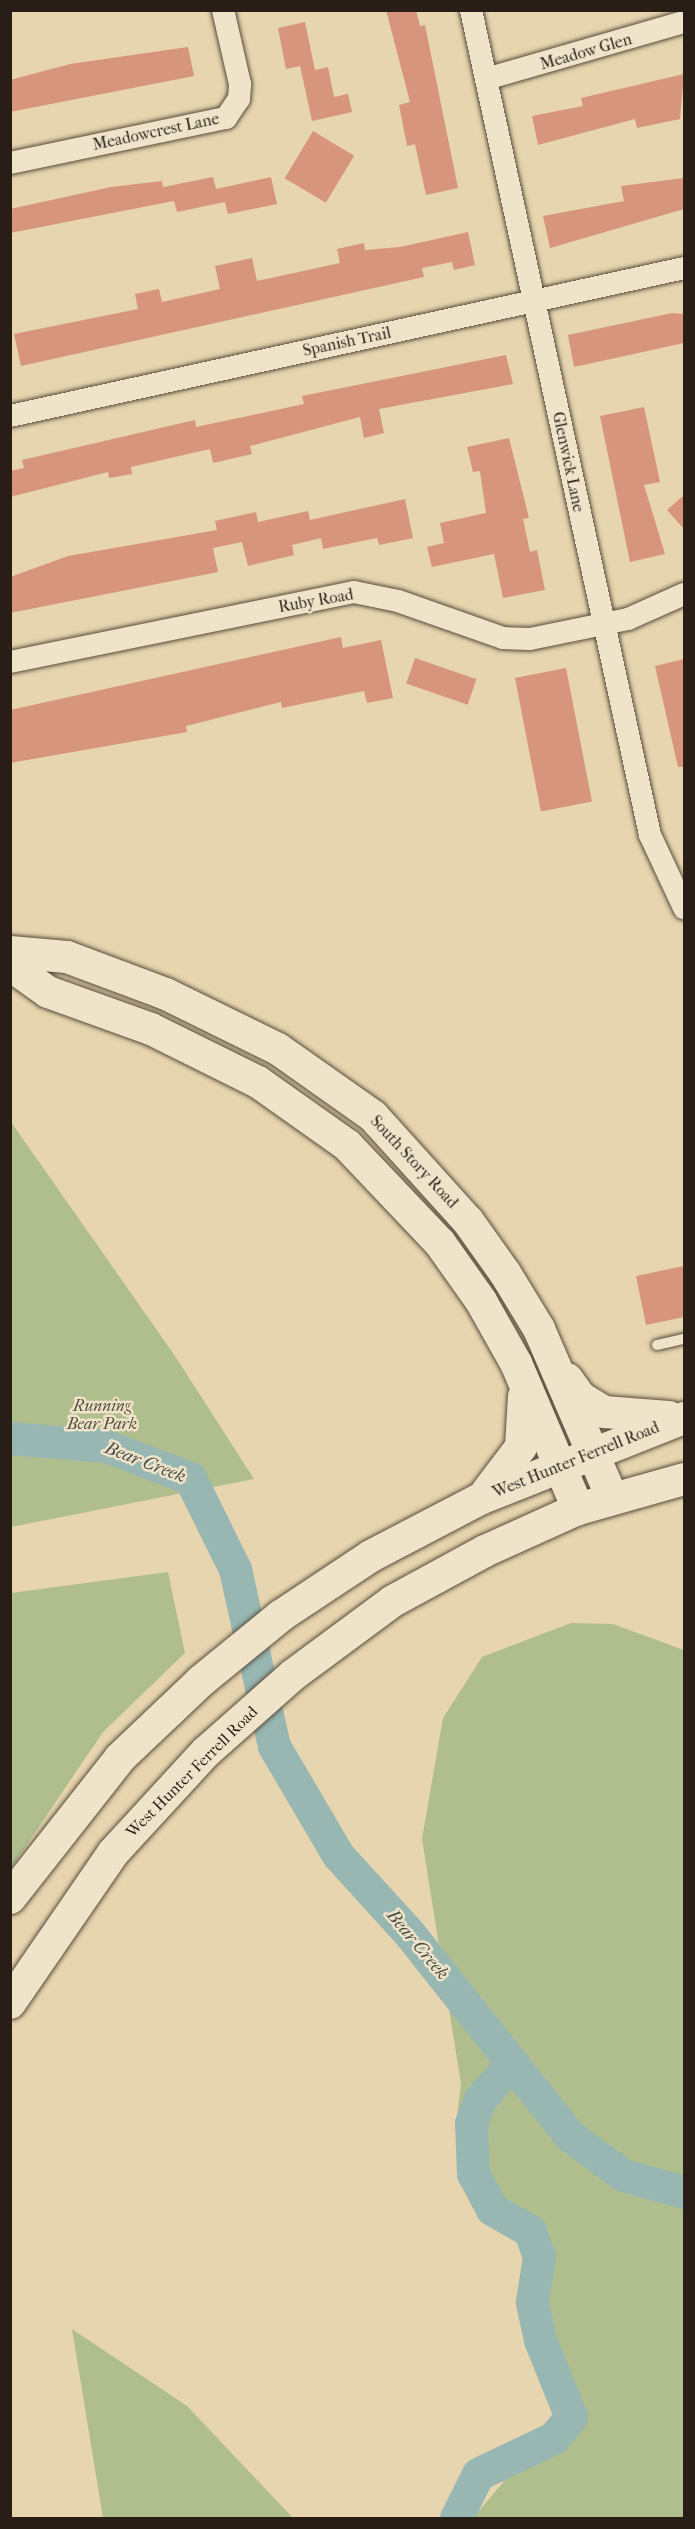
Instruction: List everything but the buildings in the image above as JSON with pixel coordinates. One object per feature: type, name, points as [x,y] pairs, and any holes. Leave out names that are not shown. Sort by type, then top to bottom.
[{"type":"main road","name":"South Story Road","points":[[10,952],[67,957],[166,994],[278,1049],[373,1116],[468,1221],[505,1273],[550,1355],[612,1498]]},
{"type":"main road","points":[[10,964],[48,992],[151,1029],[258,1082],[347,1145],[440,1243],[516,1363],[578,1509]]},
{"type":"main road","points":[[550,1355],[581,1398],[604,1412],[684,1418]]},
{"type":"main road","points":[[482,1498],[509,1470],[526,1427],[516,1363]]},
{"type":"main road","name":"West Hunter Ferrell Road","points":[[10,1898],[120,1758],[201,1681],[282,1615],[371,1556],[482,1498],[559,1464],[684,1418]]},
{"type":"main road","name":"West Hunter Ferrell Road","points":[[10,2003],[113,1853],[198,1761],[293,1675],[393,1601],[578,1509],[684,1479]]},
{"type":"street","name":"Meadowcrest Lane","points":[[10,163],[226,118],[239,99],[240,84],[223,10]]},
{"type":"street","name":"Glenwick Lane","points":[[471,10],[650,835],[684,908]]},
{"type":"street","name":"Meadow Glen","points":[[486,79],[684,22]]},
{"type":"street","name":"Spanish Trail","points":[[10,416],[684,268]]},
{"type":"street","name":"Ruby Road","points":[[10,662],[354,592],[398,601],[503,638],[530,639],[603,624],[684,594]]},
{"type":"lane","points":[[657,1345],[684,1339]]},
{"type":"green space","name":"Running Bear Park","points":[[11,1122],[175,1356],[254,1479],[11,1527]]},
{"type":"green space","points":[[168,1572],[185,1653],[103,1732],[11,1868],[11,1593]]},
{"type":"green space","points":[[571,1623],[613,1624],[684,1650],[684,2518],[473,2518],[557,2418],[522,2298],[533,2260],[526,2237],[512,2222],[484,2216],[467,2173],[457,2116],[461,2084],[422,1839],[443,1718],[482,1657]]},
{"type":"green space","points":[[72,2329],[187,2406],[293,2518],[103,2518]]},
{"type":"waterway","name":"Bear Creek","points":[[10,1438],[106,1446],[190,1478],[235,1569],[274,1746],[338,1855],[409,1933],[570,2136],[623,2175],[684,2192]]},
{"type":"waterway","name":"Bear Creek","points":[[456,2518],[478,2474],[553,2438],[571,2417],[540,2340],[532,2301],[539,2257],[530,2231],[492,2209],[473,2174],[471,2123],[480,2099],[512,2063]]}]
